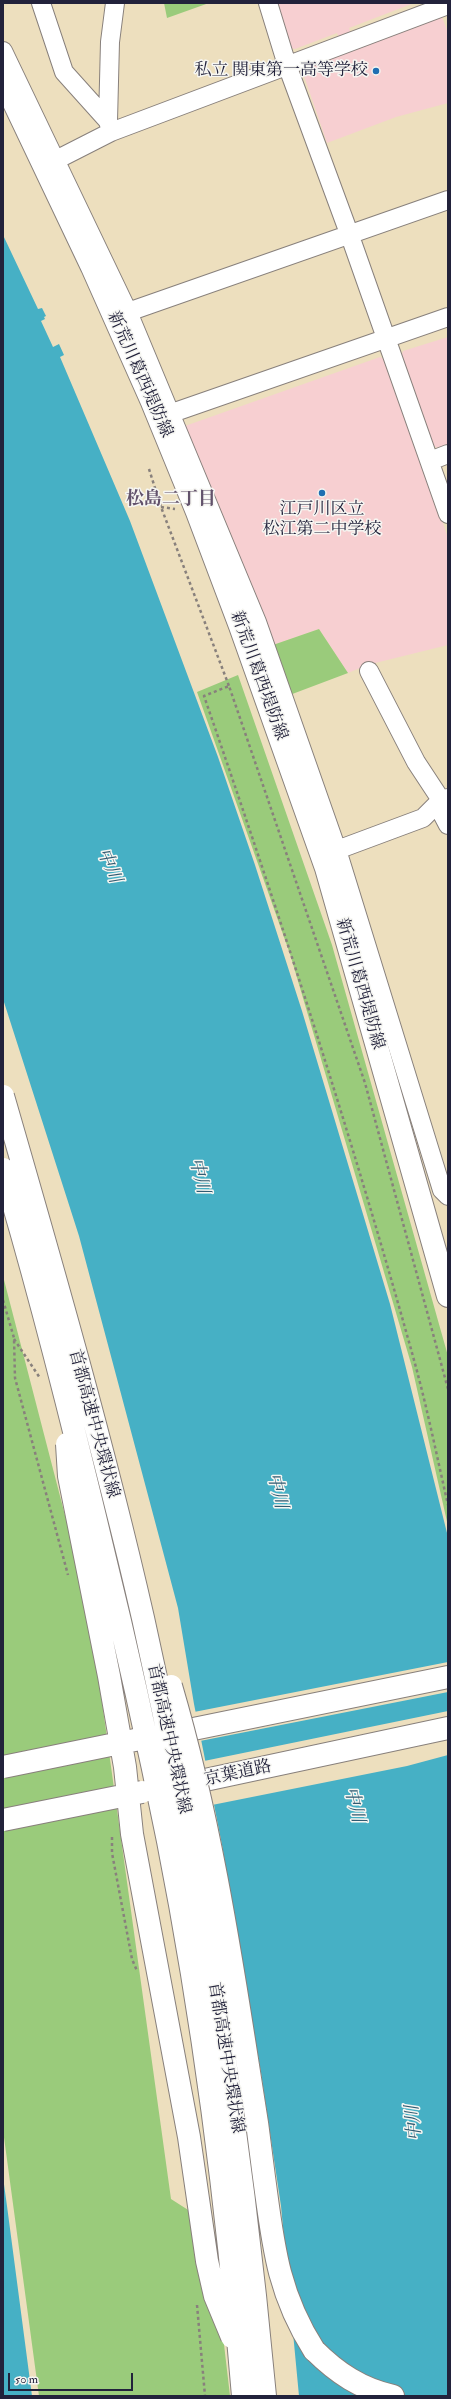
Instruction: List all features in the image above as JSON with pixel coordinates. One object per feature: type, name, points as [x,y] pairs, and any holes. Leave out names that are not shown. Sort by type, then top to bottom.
[{"type":"main road","name":"新荒川葛西堤防線","points":[[3,80],[92,268],[152,402],[203,509],[326,868],[448,1296]]},
{"type":"main road","name":"首都高速中央環状線","points":[[3,1096],[88,1401],[142,1616],[188,1838],[218,2004],[240,2159],[265,2396]]},
{"type":"main road","name":"首都高速中央環状線","points":[[3,1169],[63,1389],[122,1629],[168,1844],[196,2009],[219,2163],[235,2299],[243,2396]]},
{"type":"main road","points":[[63,1389],[69,1476],[109,1676],[125,1766],[132,1834],[189,2137],[207,2261],[215,2296],[234,2340],[249,2366],[274,2396]]},
{"type":"main road","points":[[142,1616],[166,1670],[191,1755],[213,1856],[235,1979],[274,2248],[281,2282],[299,2327],[314,2350],[332,2368],[352,2381],[376,2392],[393,2396]]},
{"type":"main road","points":[[3,1767],[448,1677]]},
{"type":"main road","name":"京葉道路","points":[[3,1820],[183,1785],[448,1728]]},
{"type":"street","points":[[41,3],[64,72],[110,127]]},
{"type":"street","points":[[110,127],[110,42],[115,3]]},
{"type":"street","points":[[268,3],[287,65],[350,236],[448,514]]},
{"type":"street","points":[[56,160],[110,127],[287,65],[448,4]]},
{"type":"street","points":[[3,51],[128,312],[172,413],[203,509],[257,622],[336,850],[442,1190],[448,1196]]},
{"type":"street","points":[[128,312],[350,236],[448,200]]},
{"type":"street","points":[[172,413],[448,317]]},
{"type":"street","points":[[430,461],[448,454]]},
{"type":"street","points":[[369,671],[416,762],[442,801],[448,825]]},
{"type":"street","points":[[336,850],[423,818],[442,801]]},
{"type":"path","points":[[149,469],[161,507],[228,686],[365,1083],[448,1389]]},
{"type":"path","points":[[228,686],[204,696],[283,926],[339,1107],[415,1362],[448,1505]]},
{"type":"shaded area","name":"私立 関東第一高等学校","points":[[274,3],[414,3],[349,28],[357,48],[442,17],[448,33],[448,103],[396,117],[327,143],[303,73],[306,69],[345,53],[337,33],[295,49],[287,47]]},
{"type":"shaded area","name":"江戸川区立 松江第二中学校","points":[[448,337],[448,446],[440,449],[431,445],[395,382],[448,538],[448,645],[367,665],[348,673],[319,629],[270,646],[185,426],[380,357],[387,361],[401,357],[403,351]]},
{"type":"green space","points":[[164,3],[209,3],[167,18]]},
{"type":"green space","points":[[319,629],[348,673],[287,696],[270,646]]},
{"type":"green space","points":[[238,675],[332,945],[448,1356],[448,1526],[412,1367],[290,954],[197,692]]},
{"type":"green space","points":[[3,1276],[89,1608],[171,2199],[210,2224],[230,2396],[39,2396],[3,2130]]},
{"type":"water","name":"中川","points":[[3,235],[38,309],[42,308],[46,316],[44,317],[45,319],[41,321],[53,347],[59,344],[64,355],[60,357],[130,521],[218,757],[255,865],[302,1011],[390,1304],[448,1537],[448,2396],[299,2396],[281,2206],[261,2073],[222,1845],[194,1704],[178,1608],[79,1236],[3,999]]},
{"type":"water","points":[[3,2177],[7,2206],[32,2396],[3,2396]]},
{"type":"pier","points":[[448,1662],[448,1692],[200,1741],[194,1712]]},
{"type":"pier","points":[[448,1711],[448,1755],[407,1766],[212,1805],[204,1761]]},
{"type":"place","name":"私立 関東第一高等学校","points":[[376,71]]},
{"type":"place","name":"江戸川区立 松江第二中学校","points":[[322,493]]},
{"type":"district","name":"松島二丁目","points":[[171,500]]}]
